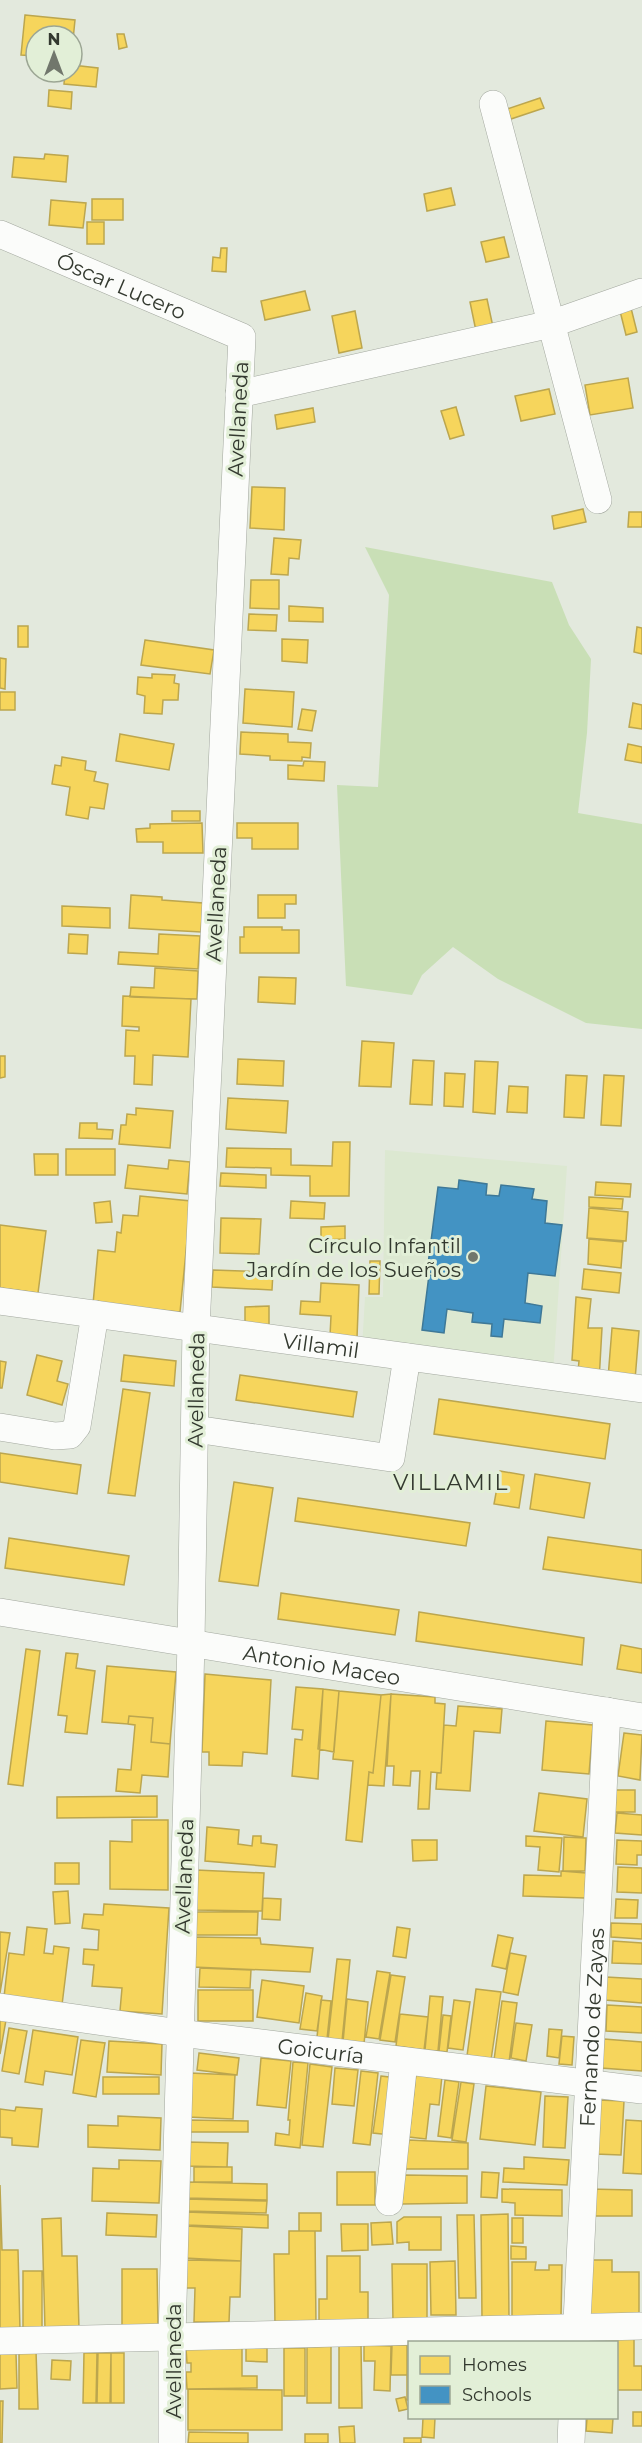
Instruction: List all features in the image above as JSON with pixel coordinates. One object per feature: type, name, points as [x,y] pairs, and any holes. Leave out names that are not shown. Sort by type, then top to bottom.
[{"type":"street","points":[[493,104],[598,500]]},
{"type":"street","name":"Óscar Lucero","points":[[0,234],[242,337]]},
{"type":"street","points":[[239,394],[551,324],[642,292]]},
{"type":"street","name":"Avellaneda","points":[[172,2443],[172,2337],[191,1643],[196,1328],[242,337]]},
{"type":"street","name":"Villamil","points":[[0,1301],[642,1389]]},
{"type":"street","points":[[0,1427],[55,1436],[70,1434],[77,1426],[95,1314]]},
{"type":"street","points":[[195,1429],[391,1458],[406,1357]]},
{"type":"street","name":"Antonio Maceo","points":[[0,1612],[642,1717]]},
{"type":"street","name":"Fernando de Zayas","points":[[576,2335],[607,1711]]},
{"type":"street","name":"Goicuría","points":[[0,2007],[180,2033],[642,2090]]},
{"type":"street","points":[[389,2202],[404,2061]]},
{"type":"street","points":[[0,2341],[172,2337],[576,2335],[642,2326]]},
{"type":"street","points":[[571,2443],[572,2419]]},
{"type":"shaded area","name":"Círculo Infantil Jardín de los Sueños","points":[[385,1150],[567,1166],[553,1374],[362,1348],[365,1297],[383,1297]]},
{"type":"green space","points":[[365,547],[552,582],[569,625],[591,659],[587,733],[578,813],[642,824],[642,1029],[586,1023],[498,979],[453,947],[422,975],[412,995],[346,986],[337,785],[378,787],[389,595]]},
{"type":"building: Homes","points":[[25,15],[75,20],[75,24],[24,24]]},
{"type":"building: Homes","points":[[24,25],[24,55],[21,55]]},
{"type":"building: Homes","points":[[117,34],[124,34],[127,47],[119,49]]},
{"type":"building: Homes","points":[[84,66],[98,68],[96,87],[64,84],[84,84]]},
{"type":"building: Homes","points":[[49,90],[72,92],[71,109],[48,106]]},
{"type":"building: Homes","points":[[540,98],[544,108],[511,119],[507,109]]},
{"type":"building: Homes","points":[[45,154],[68,156],[66,182],[12,177],[14,157],[44,159]]},
{"type":"building: Homes","points":[[451,188],[455,205],[427,211],[424,194]]},
{"type":"building: Homes","points":[[92,199],[123,199],[123,220],[92,220]]},
{"type":"building: Homes","points":[[51,200],[86,203],[83,228],[49,225]]},
{"type":"building: Homes","points":[[87,222],[104,222],[104,244],[87,244]]},
{"type":"building: Homes","points":[[504,237],[509,257],[486,262],[481,242]]},
{"type":"building: Homes","points":[[221,248],[227,248],[226,272],[212,271],[213,257],[220,258]]},
{"type":"building: Homes","points":[[305,291],[310,310],[265,320],[261,301]]},
{"type":"building: Homes","points":[[487,299],[493,327],[476,331],[470,302]]},
{"type":"building: Homes","points":[[631,308],[637,332],[626,335],[620,311]]},
{"type":"building: Homes","points":[[355,311],[362,348],[339,353],[332,316]]},
{"type":"building: Homes","points":[[628,378],[633,408],[590,415],[585,385]]},
{"type":"building: Homes","points":[[549,389],[555,414],[521,421],[515,396]]},
{"type":"building: Homes","points":[[456,407],[464,435],[450,439],[441,411]]},
{"type":"building: Homes","points":[[313,408],[315,422],[277,429],[275,415]]},
{"type":"building: Homes","points":[[252,487],[285,488],[284,530],[250,528]]},
{"type":"building: Homes","points":[[583,509],[586,522],[554,529],[552,516]]},
{"type":"building: Homes","points":[[629,512],[642,512],[642,527],[628,527]]},
{"type":"building: Homes","points":[[274,538],[301,540],[299,559],[289,558],[288,575],[271,574]]},
{"type":"building: Homes","points":[[251,580],[279,580],[279,609],[250,608]]},
{"type":"building: Homes","points":[[289,606],[323,608],[323,622],[289,621]]},
{"type":"building: Homes","points":[[249,614],[277,615],[276,631],[248,630]]},
{"type":"building: Homes","points":[[18,626],[28,626],[28,647],[18,647]]},
{"type":"building: Homes","points":[[637,627],[642,628],[642,654],[634,652]]},
{"type":"building: Homes","points":[[282,639],[308,640],[307,663],[282,661]]},
{"type":"building: Homes","points":[[145,640],[214,650],[210,674],[141,665]]},
{"type":"building: Homes","points":[[0,658],[6,659],[5,689],[0,688]]},
{"type":"building: Homes","points":[[152,674],[175,675],[174,683],[179,684],[178,700],[163,700],[162,714],[144,713],[145,696],[137,694],[138,677],[152,678]]},
{"type":"building: Homes","points":[[245,689],[294,692],[292,727],[243,723]]},
{"type":"building: Homes","points":[[0,692],[15,692],[15,710],[0,710]]},
{"type":"building: Homes","points":[[633,703],[642,705],[642,729],[629,727]]},
{"type":"building: Homes","points":[[302,709],[316,711],[312,731],[298,729]]},
{"type":"building: Homes","points":[[241,732],[288,734],[288,742],[311,743],[310,758],[302,757],[302,761],[270,760],[270,756],[240,754]]},
{"type":"building: Homes","points":[[120,734],[174,744],[169,770],[116,761]]},
{"type":"building: Homes","points":[[628,744],[642,747],[642,763],[625,760]]},
{"type":"building: Homes","points":[[62,757],[86,761],[85,770],[96,772],[94,781],[108,784],[104,809],[90,807],[88,819],[66,815],[70,787],[52,784],[55,765],[61,766]]},
{"type":"building: Homes","points":[[304,761],[325,762],[324,781],[288,779],[288,765],[303,766]]},
{"type":"building: Homes","points":[[172,811],[200,811],[200,821],[172,821]]},
{"type":"building: Homes","points":[[202,823],[203,853],[163,853],[163,842],[137,842],[136,829],[150,828],[150,824]]},
{"type":"building: Homes","points":[[237,823],[298,823],[298,849],[252,849],[252,838],[237,838]]},
{"type":"building: Homes","points":[[131,895],[203,903],[201,932],[129,928]]},
{"type":"building: Homes","points":[[258,895],[296,895],[296,904],[285,904],[285,918],[258,918]]},
{"type":"building: Homes","points":[[62,906],[110,908],[110,928],[62,926]]},
{"type":"building: Homes","points":[[244,927],[282,927],[282,930],[299,930],[299,953],[240,953],[240,937],[244,937]]},
{"type":"building: Homes","points":[[69,934],[88,935],[87,954],[68,953]]},
{"type":"building: Homes","points":[[159,934],[200,936],[198,969],[118,964],[119,952],[158,954]]},
{"type":"building: Homes","points":[[155,968],[198,971],[197,999],[130,997],[131,987],[154,988]]},
{"type":"building: Homes","points":[[259,977],[296,978],[295,1004],[258,1002]]},
{"type":"building: Homes","points":[[123,996],[191,999],[188,1057],[153,1055],[152,1085],[134,1084],[135,1056],[125,1056],[126,1030],[139,1031],[139,1027],[122,1026]]},
{"type":"building: Homes","points":[[362,1041],[394,1043],[391,1087],[359,1086]]},
{"type":"building: Homes","points":[[0,1056],[5,1056],[5,1077],[0,1078]]},
{"type":"building: Homes","points":[[238,1059],[284,1061],[283,1086],[237,1084]]},
{"type":"building: Homes","points":[[413,1060],[434,1061],[432,1105],[410,1104]]},
{"type":"building: Homes","points":[[475,1061],[498,1062],[495,1114],[473,1112]]},
{"type":"building: Homes","points":[[445,1073],[465,1074],[463,1107],[444,1106]]},
{"type":"building: Homes","points":[[566,1075],[587,1076],[584,1118],[564,1117]]},
{"type":"building: Homes","points":[[604,1075],[624,1076],[621,1126],[601,1125]]},
{"type":"building: Homes","points":[[509,1086],[528,1087],[527,1113],[507,1112]]},
{"type":"building: Homes","points":[[228,1098],[288,1101],[286,1133],[226,1129]]},
{"type":"building: Homes","points":[[136,1108],[173,1111],[170,1148],[119,1144],[121,1125],[126,1125],[127,1114],[136,1115]]},
{"type":"building: Homes","points":[[80,1123],[97,1123],[97,1129],[113,1130],[112,1139],[79,1138]]},
{"type":"building: Homes","points":[[333,1142],[350,1142],[349,1196],[310,1196],[310,1176],[271,1175],[271,1168],[226,1167],[227,1148],[291,1149],[291,1165],[332,1166]]},
{"type":"building: Homes","points":[[66,1149],[115,1149],[115,1175],[66,1175]]},
{"type":"building: Homes","points":[[34,1154],[58,1154],[58,1175],[35,1175]]},
{"type":"building: Homes","points":[[169,1160],[190,1162],[187,1194],[125,1188],[128,1165],[168,1169]]},
{"type":"building: Homes","points":[[221,1173],[266,1175],[266,1188],[220,1186]]},
{"type":"building: Homes","points":[[596,1182],[631,1184],[630,1197],[595,1195]]},
{"type":"building: Homes","points":[[140,1196],[191,1201],[180,1312],[93,1304],[98,1250],[115,1252],[117,1232],[121,1233],[123,1215],[138,1216]]},
{"type":"building: Homes","points":[[589,1197],[623,1199],[622,1209],[589,1207]]},
{"type":"building: Homes","points":[[110,1201],[112,1222],[96,1223],[94,1203]]},
{"type":"building: Homes","points":[[291,1201],[325,1203],[324,1219],[290,1218]]},
{"type":"building: Homes","points":[[589,1208],[628,1212],[626,1241],[587,1238]]},
{"type":"building: Homes","points":[[221,1218],[261,1219],[259,1254],[220,1253]]},
{"type":"building: Homes","points":[[0,1225],[46,1231],[38,1293],[0,1288]]},
{"type":"building: Homes","points":[[345,1226],[345,1239],[321,1240],[321,1227]]},
{"type":"building: Homes","points":[[589,1239],[623,1242],[621,1268],[588,1264]]},
{"type":"building: Homes","points":[[370,1261],[380,1261],[379,1294],[369,1294]]},
{"type":"building: Homes","points":[[584,1269],[621,1273],[619,1293],[582,1289]]},
{"type":"building: Homes","points":[[213,1270],[273,1272],[272,1290],[212,1287]]},
{"type":"building: Homes","points":[[321,1283],[359,1285],[357,1338],[330,1336],[331,1316],[300,1314],[301,1301],[320,1302]]},
{"type":"building: Homes","points":[[576,1297],[591,1299],[588,1328],[602,1328],[599,1381],[577,1380],[579,1361],[572,1360]]},
{"type":"building: Homes","points":[[269,1306],[269,1327],[245,1328],[245,1307]]},
{"type":"building: Homes","points":[[612,1328],[639,1331],[635,1380],[608,1378]]},
{"type":"building: Homes","points":[[37,1355],[62,1361],[57,1381],[68,1384],[62,1405],[27,1395]]},
{"type":"building: Homes","points":[[124,1355],[176,1361],[174,1386],[121,1381]]},
{"type":"building: Homes","points":[[0,1361],[6,1362],[2,1388],[0,1388]]},
{"type":"building: Homes","points":[[240,1375],[357,1392],[353,1417],[236,1400]]},
{"type":"building: Homes","points":[[123,1389],[150,1393],[135,1496],[108,1493]]},
{"type":"building: Homes","points":[[439,1399],[610,1424],[605,1459],[434,1434]]},
{"type":"building: Homes","points":[[0,1453],[81,1465],[77,1494],[0,1482]]},
{"type":"building: Homes","points":[[500,1471],[524,1475],[519,1508],[494,1504]]},
{"type":"building: Homes","points":[[535,1474],[590,1483],[584,1518],[530,1509]]},
{"type":"building: Homes","points":[[234,1482],[273,1488],[258,1586],[219,1581]]},
{"type":"building: Homes","points":[[298,1498],[470,1523],[466,1546],[295,1521]]},
{"type":"building: Homes","points":[[548,1537],[642,1550],[642,1583],[543,1569]]},
{"type":"building: Homes","points":[[9,1538],[129,1556],[124,1585],[5,1568]]},
{"type":"building: Homes","points":[[281,1593],[399,1610],[395,1635],[278,1619]]},
{"type":"building: Homes","points":[[419,1612],[584,1638],[582,1665],[416,1641]]},
{"type":"building: Homes","points":[[621,1645],[642,1649],[642,1673],[617,1669]]},
{"type":"building: Homes","points":[[26,1649],[40,1651],[23,1786],[8,1784]]},
{"type":"building: Homes","points":[[66,1653],[78,1654],[76,1668],[95,1671],[87,1734],[65,1732],[67,1716],[58,1715]]},
{"type":"building: Homes","points":[[107,1666],[176,1672],[170,1744],[151,1742],[153,1718],[129,1716],[128,1724],[102,1722]]},
{"type":"building: Homes","points":[[205,1674],[271,1680],[267,1754],[243,1752],[242,1766],[209,1765],[209,1752],[202,1752]]},
{"type":"building: Homes","points":[[296,1687],[323,1689],[318,1779],[292,1776],[295,1739],[302,1740],[303,1730],[292,1729]]},
{"type":"building: Homes","points":[[323,1689],[339,1691],[334,1752],[318,1749]]},
{"type":"building: Homes","points":[[339,1691],[381,1695],[373,1773],[369,1772],[362,1842],[346,1840],[353,1761],[333,1759]]},
{"type":"building: Homes","points":[[391,1694],[384,1786],[368,1785],[369,1772],[373,1773],[381,1695]]},
{"type":"building: Homes","points":[[391,1694],[435,1697],[435,1703],[445,1704],[441,1773],[431,1772],[429,1809],[418,1809],[420,1771],[411,1771],[410,1786],[393,1785],[394,1766],[387,1766]]},
{"type":"building: Homes","points":[[458,1706],[502,1709],[500,1733],[474,1731],[470,1791],[436,1789],[437,1773],[441,1773],[444,1725],[456,1726]]},
{"type":"building: Homes","points":[[129,1716],[153,1718],[151,1742],[170,1744],[168,1777],[142,1775],[140,1793],[116,1791],[118,1769],[131,1770],[135,1725],[128,1724]]},
{"type":"building: Homes","points":[[546,1721],[593,1725],[589,1774],[542,1770]]},
{"type":"building: Homes","points":[[624,1733],[642,1735],[640,1780],[618,1776]]},
{"type":"building: Homes","points":[[616,1790],[635,1790],[635,1812],[615,1812]]},
{"type":"building: Homes","points":[[539,1793],[587,1799],[583,1837],[534,1831]]},
{"type":"building: Homes","points":[[157,1796],[157,1817],[57,1818],[57,1797]]},
{"type":"building: Homes","points":[[617,1813],[642,1815],[642,1835],[615,1833]]},
{"type":"building: Homes","points":[[132,1820],[168,1820],[168,1890],[110,1889],[110,1841],[132,1842]]},
{"type":"building: Homes","points":[[207,1827],[239,1830],[238,1844],[252,1846],[253,1836],[261,1836],[261,1843],[277,1845],[275,1867],[205,1861]]},
{"type":"building: Homes","points":[[526,1836],[562,1838],[559,1872],[538,1870],[540,1847],[526,1846]]},
{"type":"building: Homes","points":[[564,1837],[586,1838],[585,1871],[563,1871]]},
{"type":"building: Homes","points":[[412,1840],[437,1840],[437,1860],[413,1861]]},
{"type":"building: Homes","points":[[617,1840],[642,1841],[642,1855],[637,1855],[637,1865],[616,1864]]},
{"type":"building: Homes","points":[[55,1863],[79,1863],[79,1884],[55,1884]]},
{"type":"building: Homes","points":[[618,1867],[642,1868],[642,1893],[617,1892]]},
{"type":"building: Homes","points":[[196,1870],[264,1873],[262,1911],[195,1910]]},
{"type":"building: Homes","points":[[561,1871],[586,1873],[585,1898],[523,1896],[524,1875],[561,1876]]},
{"type":"building: Homes","points":[[68,1891],[70,1923],[55,1924],[53,1892]]},
{"type":"building: Homes","points":[[263,1898],[281,1899],[280,1920],[262,1919]]},
{"type":"building: Homes","points":[[616,1899],[638,1900],[637,1918],[615,1918]]},
{"type":"building: Homes","points":[[104,1904],[169,1908],[162,2014],[120,2011],[122,1988],[92,1986],[94,1965],[83,1964],[84,1949],[98,1950],[99,1930],[82,1928],[84,1914],[103,1915]]},
{"type":"building: Homes","points":[[196,1912],[258,1912],[257,1935],[195,1935]]},
{"type":"building: Homes","points":[[611,1923],[642,1924],[642,1939],[611,1937]]},
{"type":"building: Homes","points":[[27,1927],[47,1929],[44,1953],[53,1954],[54,1946],[69,1948],[62,2005],[4,1997],[9,1953],[24,1955]]},
{"type":"building: Homes","points":[[397,1927],[410,1929],[406,1958],[393,1956]]},
{"type":"building: Homes","points":[[0,1932],[10,1933],[0,1993]]},
{"type":"building: Homes","points":[[498,1935],[513,1938],[506,1969],[492,1966]]},
{"type":"building: Homes","points":[[193,1937],[260,1938],[261,1944],[313,1948],[310,1972],[193,1967]]},
{"type":"building: Homes","points":[[613,1941],[642,1943],[642,1964],[612,1963]]},
{"type":"building: Homes","points":[[510,1953],[526,1956],[518,1995],[503,1992]]},
{"type":"building: Homes","points":[[337,1959],[350,1960],[342,2041],[328,2040]]},
{"type":"building: Homes","points":[[200,1968],[251,1970],[250,1988],[199,1987]]},
{"type":"building: Homes","points":[[377,1971],[390,1973],[379,2039],[366,2037]]},
{"type":"building: Homes","points":[[391,1975],[405,1977],[395,2042],[380,2040]]},
{"type":"building: Homes","points":[[606,1977],[642,1979],[642,2003],[605,2000]]},
{"type":"building: Homes","points":[[262,1980],[304,1986],[299,2023],[257,2017]]},
{"type":"building: Homes","points":[[476,1989],[501,1992],[491,2060],[467,2056]]},
{"type":"building: Homes","points":[[198,1990],[253,1990],[253,2021],[198,2021]]},
{"type":"building: Homes","points":[[306,1993],[322,1996],[317,2031],[300,2029]]},
{"type":"building: Homes","points":[[430,1996],[443,1997],[438,2051],[425,2050]]},
{"type":"building: Homes","points":[[347,1999],[368,2002],[364,2044],[343,2042]]},
{"type":"building: Homes","points":[[321,2000],[331,2001],[327,2039],[317,2037]]},
{"type":"building: Homes","points":[[454,2000],[470,2002],[463,2050],[448,2048]]},
{"type":"building: Homes","points":[[502,2001],[517,2003],[509,2062],[494,2060]]},
{"type":"building: Homes","points":[[607,2005],[642,2007],[642,2033],[606,2031]]},
{"type":"building: Homes","points":[[400,2014],[428,2017],[424,2050],[396,2046]]},
{"type":"building: Homes","points":[[443,2015],[451,2016],[447,2052],[439,2051]]},
{"type":"building: Homes","points":[[0,2019],[6,2020],[0,2054]]},
{"type":"building: Homes","points":[[516,2023],[532,2025],[526,2061],[511,2058]]},
{"type":"building: Homes","points":[[9,2028],[27,2031],[19,2074],[2,2071]]},
{"type":"building: Homes","points":[[549,2029],[562,2030],[559,2058],[547,2056]]},
{"type":"building: Homes","points":[[33,2030],[78,2037],[72,2075],[45,2071],[43,2085],[25,2082]]},
{"type":"building: Homes","points":[[562,2036],[574,2037],[572,2065],[559,2064]]},
{"type":"building: Homes","points":[[604,2039],[642,2042],[642,2071],[601,2068]]},
{"type":"building: Homes","points":[[81,2040],[105,2043],[96,2097],[73,2093]]},
{"type":"building: Homes","points":[[109,2041],[162,2044],[161,2075],[107,2072]]},
{"type":"building: Homes","points":[[199,2053],[239,2058],[237,2075],[197,2070]]},
{"type":"building: Homes","points":[[261,2058],[291,2061],[286,2108],[257,2105]]},
{"type":"building: Homes","points":[[293,2062],[308,2063],[300,2148],[275,2145],[276,2133],[289,2135],[290,2120],[288,2120]]},
{"type":"building: Homes","points":[[310,2064],[332,2067],[323,2147],[302,2145]]},
{"type":"building: Homes","points":[[335,2068],[358,2070],[354,2106],[332,2104]]},
{"type":"building: Homes","points":[[361,2071],[378,2073],[370,2145],[353,2143]]},
{"type":"building: Homes","points":[[190,2073],[235,2075],[233,2119],[188,2117]]},
{"type":"building: Homes","points":[[416,2073],[442,2076],[439,2105],[430,2104],[426,2139],[409,2137]]},
{"type":"building: Homes","points":[[381,2076],[397,2078],[391,2135],[373,2133]]},
{"type":"building: Homes","points":[[103,2077],[159,2077],[159,2094],[103,2094]]},
{"type":"building: Homes","points":[[445,2080],[459,2082],[451,2138],[438,2136]]},
{"type":"building: Homes","points":[[461,2082],[474,2084],[466,2142],[452,2140]]},
{"type":"building: Homes","points":[[486,2086],[541,2092],[535,2145],[480,2139]]},
{"type":"building: Homes","points":[[545,2096],[568,2097],[565,2148],[543,2147]]},
{"type":"building: Homes","points":[[598,2100],[624,2101],[621,2155],[595,2154]]},
{"type":"building: Homes","points":[[16,2107],[42,2109],[38,2147],[12,2145],[12,2138],[0,2137],[0,2109],[15,2111]]},
{"type":"building: Homes","points":[[118,2116],[161,2118],[160,2150],[88,2147],[88,2125],[118,2126]]},
{"type":"building: Homes","points":[[188,2120],[248,2121],[248,2132],[187,2132]]},
{"type":"building: Homes","points":[[626,2120],[642,2121],[642,2174],[623,2173]]},
{"type":"building: Homes","points":[[409,2140],[468,2143],[468,2169],[404,2169]]},
{"type":"building: Homes","points":[[187,2142],[228,2143],[227,2167],[186,2166]]},
{"type":"building: Homes","points":[[524,2157],[569,2160],[567,2185],[503,2182],[504,2168],[524,2169]]},
{"type":"building: Homes","points":[[119,2160],[161,2161],[159,2203],[92,2201],[93,2168],[119,2169]]},
{"type":"building: Homes","points":[[194,2167],[232,2167],[232,2182],[194,2182]]},
{"type":"building: Homes","points":[[337,2172],[375,2172],[375,2205],[337,2205]]},
{"type":"building: Homes","points":[[482,2172],[499,2173],[497,2198],[481,2197]]},
{"type":"building: Homes","points":[[404,2175],[467,2176],[467,2203],[402,2204]]},
{"type":"building: Homes","points":[[187,2182],[267,2184],[267,2200],[187,2198]]},
{"type":"building: Homes","points":[[0,2185],[2,2250],[18,2250],[20,2330],[0,2331]]},
{"type":"building: Homes","points":[[502,2189],[562,2190],[562,2216],[515,2215],[515,2203],[502,2202]]},
{"type":"building: Homes","points":[[589,2189],[632,2190],[632,2216],[589,2216]]},
{"type":"building: Homes","points":[[186,2199],[267,2201],[266,2213],[186,2211]]},
{"type":"building: Homes","points":[[186,2212],[268,2215],[268,2228],[186,2225]]},
{"type":"building: Homes","points":[[107,2213],[157,2215],[156,2237],[106,2235]]},
{"type":"building: Homes","points":[[299,2213],[321,2213],[321,2231],[299,2231]]},
{"type":"building: Homes","points":[[508,2214],[509,2319],[482,2319],[481,2215]]},
{"type":"building: Homes","points":[[457,2215],[474,2215],[476,2298],[459,2298]]},
{"type":"building: Homes","points":[[404,2217],[441,2217],[441,2250],[409,2250],[409,2242],[397,2243],[397,2222]]},
{"type":"building: Homes","points":[[61,2218],[62,2256],[77,2256],[79,2329],[45,2329],[42,2219]]},
{"type":"building: Homes","points":[[512,2218],[523,2218],[523,2243],[512,2243]]},
{"type":"building: Homes","points":[[391,2222],[393,2244],[372,2245],[371,2223]]},
{"type":"building: Homes","points":[[341,2224],[368,2224],[368,2250],[342,2251]]},
{"type":"building: Homes","points":[[186,2226],[242,2229],[241,2261],[185,2258]]},
{"type":"building: Homes","points":[[289,2231],[315,2231],[316,2325],[275,2326],[274,2254],[289,2254]]},
{"type":"building: Homes","points":[[511,2246],[526,2247],[526,2259],[511,2259]]},
{"type":"building: Homes","points":[[327,2256],[360,2256],[360,2292],[368,2292],[368,2322],[319,2322],[319,2299],[327,2299]]},
{"type":"building: Homes","points":[[186,2260],[241,2261],[240,2297],[230,2297],[229,2322],[194,2322],[195,2288],[185,2288]]},
{"type":"building: Homes","points":[[584,2260],[612,2260],[612,2272],[639,2272],[639,2318],[583,2318]]},
{"type":"building: Homes","points":[[455,2261],[456,2315],[431,2315],[430,2262]]},
{"type":"building: Homes","points":[[512,2262],[536,2262],[535,2270],[549,2270],[549,2265],[562,2265],[561,2318],[512,2317]]},
{"type":"building: Homes","points":[[392,2264],[427,2264],[427,2321],[393,2322]]},
{"type":"building: Homes","points":[[122,2269],[157,2269],[158,2326],[122,2326]]},
{"type":"building: Homes","points":[[23,2271],[42,2271],[42,2329],[23,2330]]},
{"type":"building: Homes","points":[[606,2339],[634,2339],[634,2366],[642,2366],[642,2390],[618,2390],[618,2341],[606,2341]]},
{"type":"building: Homes","points":[[407,2341],[408,2400],[407,2400]]},
{"type":"building: Homes","points":[[242,2343],[242,2376],[257,2376],[257,2388],[187,2389],[186,2372],[191,2372],[191,2363],[187,2363],[186,2349]]},
{"type":"building: Homes","points":[[339,2344],[361,2344],[362,2408],[339,2408]]},
{"type":"building: Homes","points":[[364,2345],[391,2346],[390,2391],[374,2390],[375,2361],[364,2361]]},
{"type":"building: Homes","points":[[392,2345],[407,2345],[407,2375],[391,2375]]},
{"type":"building: Homes","points":[[331,2346],[331,2403],[307,2403],[307,2347]]},
{"type":"building: Homes","points":[[246,2348],[267,2348],[267,2362],[246,2361]]},
{"type":"building: Homes","points":[[284,2348],[305,2348],[305,2396],[284,2396]]},
{"type":"building: Homes","points":[[19,2350],[36,2351],[38,2409],[19,2409]]},
{"type":"building: Homes","points":[[0,2353],[16,2353],[17,2388],[0,2389]]},
{"type":"building: Homes","points":[[84,2353],[97,2353],[96,2403],[83,2403]]},
{"type":"building: Homes","points":[[98,2353],[111,2353],[110,2403],[97,2403]]},
{"type":"building: Homes","points":[[111,2353],[124,2353],[124,2403],[111,2403]]},
{"type":"building: Homes","points":[[52,2360],[71,2361],[70,2380],[51,2379]]},
{"type":"building: Homes","points":[[188,2389],[282,2390],[282,2430],[188,2430]]},
{"type":"building: Homes","points":[[405,2397],[408,2409],[399,2411],[396,2399]]},
{"type":"building: Homes","points":[[0,2401],[3,2401],[2,2443],[0,2443]]},
{"type":"building: Homes","points":[[633,2412],[642,2412],[642,2426],[633,2426]]},
{"type":"building: Homes","points":[[423,2419],[435,2419],[434,2438],[422,2437]]},
{"type":"building: Homes","points":[[587,2419],[613,2419],[612,2433],[586,2431]]},
{"type":"building: Homes","points":[[354,2426],[355,2443],[340,2443],[339,2427]]},
{"type":"building: Homes","points":[[189,2432],[248,2433],[248,2443],[188,2443]]},
{"type":"building: Homes","points":[[305,2434],[328,2434],[328,2443],[305,2443]]},
{"type":"building: Homes","points":[[404,2438],[421,2438],[421,2443],[404,2443]]},
{"type":"building: Schools","points":[[459,1180],[487,1184],[486,1195],[499,1196],[501,1185],[534,1189],[532,1199],[547,1201],[545,1223],[562,1225],[555,1276],[528,1273],[525,1303],[542,1306],[540,1323],[504,1319],[502,1337],[491,1336],[492,1324],[472,1322],[473,1313],[447,1309],[444,1333],[422,1330],[429,1275],[446,1277],[446,1274],[427,1272],[438,1187],[458,1189]]},
{"type":"place","name":"Círculo Infantil Jardín de los Sueños","points":[[473,1257]]},
{"type":"district","name":"VILLAMIL","points":[[451,1482]]}]
